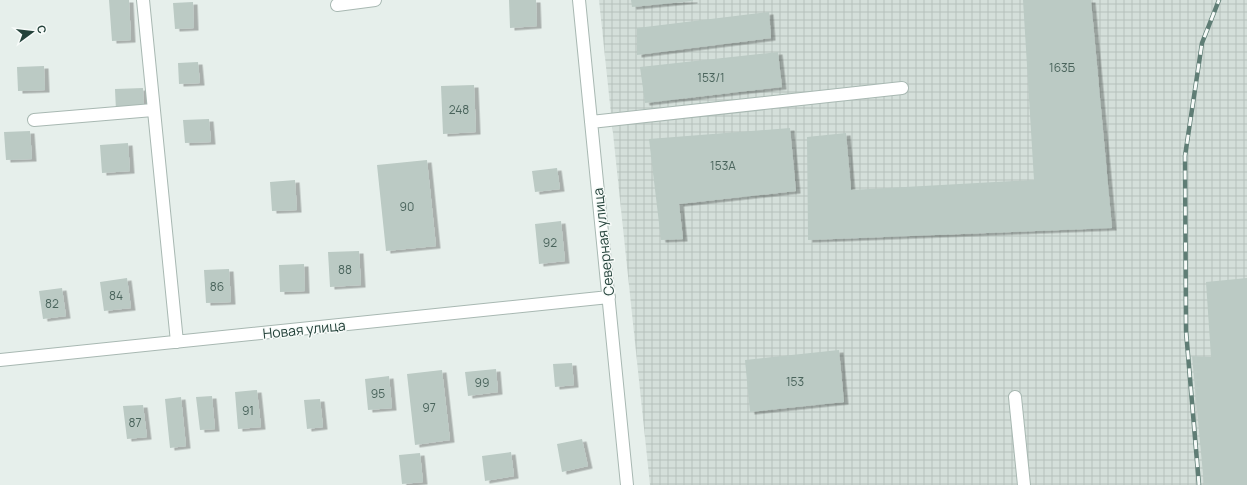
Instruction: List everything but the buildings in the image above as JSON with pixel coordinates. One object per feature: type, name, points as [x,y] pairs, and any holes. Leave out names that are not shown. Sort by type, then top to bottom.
[{"type":"street","points":[[143,0],[176,342]]},
{"type":"street","points":[[337,5],[375,0]]},
{"type":"street","name":"Северная улица","points":[[579,0],[627,485]]},
{"type":"street","points":[[591,122],[902,88]]},
{"type":"street","points":[[34,120],[153,110]]},
{"type":"street","name":"Новая улица","points":[[0,360],[608,297]]},
{"type":"street","points":[[1015,397],[1024,485]]},
{"type":"shaded area","points":[[599,0],[1247,0],[1247,485],[650,485]]},
{"type":"railway","points":[[1199,485],[1186,331],[1185,156],[1202,43],[1219,0]]}]
